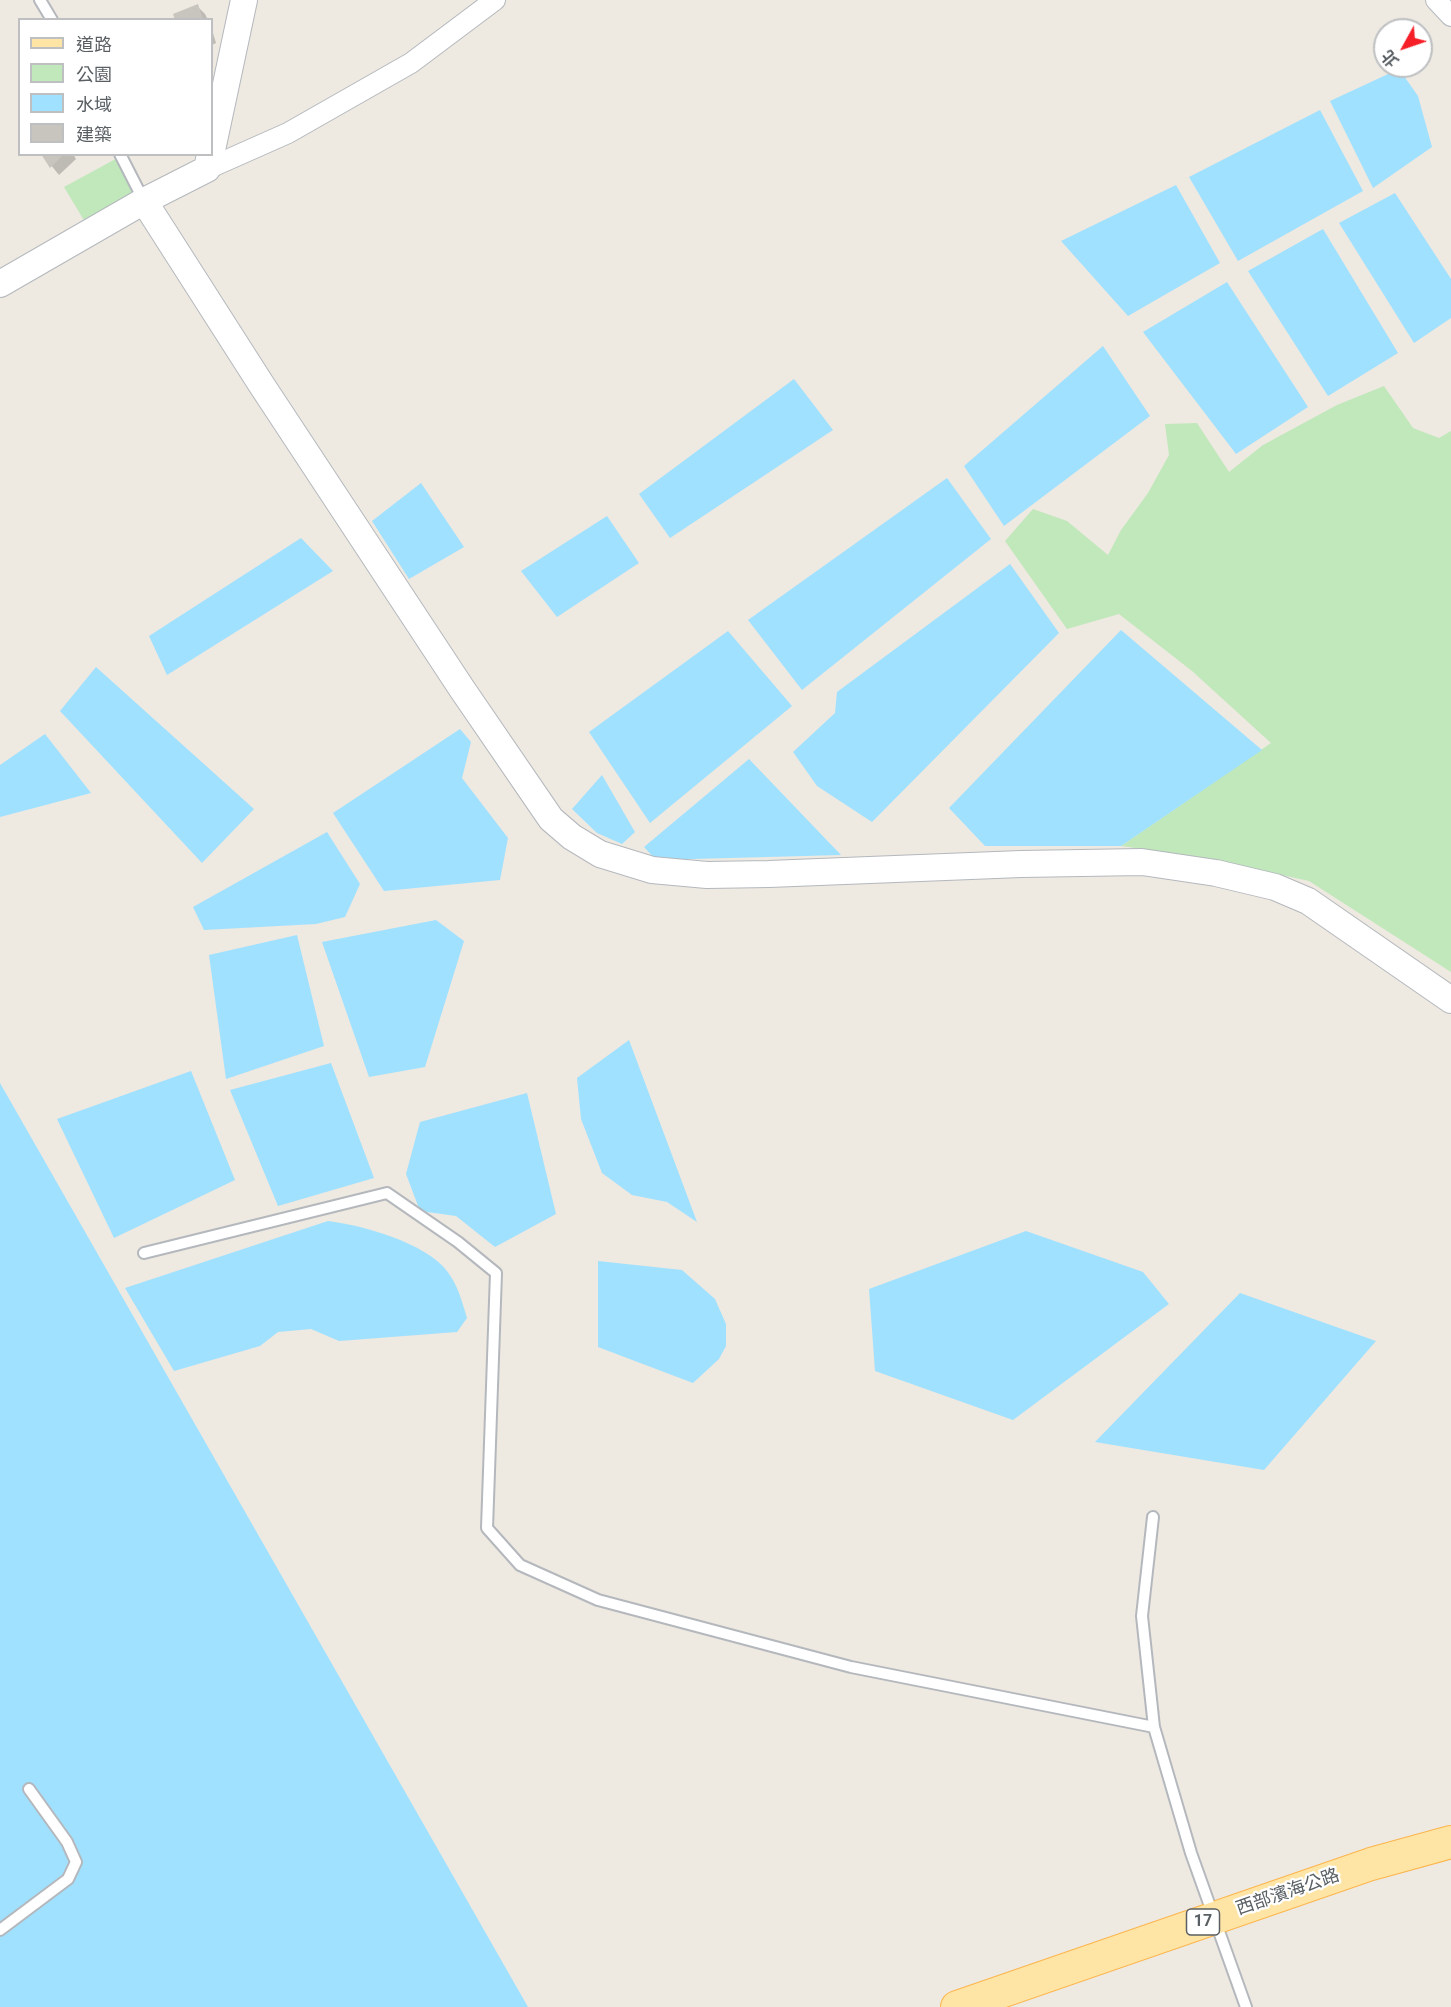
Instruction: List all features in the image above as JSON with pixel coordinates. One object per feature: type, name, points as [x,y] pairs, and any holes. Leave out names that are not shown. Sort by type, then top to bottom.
[{"type":"main road","name":"西部濱海公路","points":[[957,2007],[1371,1864],[1451,1842]]},
{"type":"street","points":[[213,144],[244,0]]},
{"type":"street","points":[[0,284],[144,201],[210,158],[288,133],[411,63],[495,0]]},
{"type":"street","points":[[1436,0],[1451,16]]},
{"type":"street","points":[[144,201],[449,670],[552,819],[572,837],[600,854],[652,870],[707,875],[1142,862],[1216,873],[1275,887],[1308,901],[1451,1000]]},
{"type":"lane","points":[[40,0],[51,18]]},
{"type":"lane","points":[[121,156],[144,201]]},
{"type":"lane","points":[[144,1253],[387,1193],[458,1242],[496,1273],[487,1528],[520,1565],[598,1600],[851,1667],[1154,1727]]},
{"type":"lane","points":[[1153,1517],[1142,1616],[1154,1727],[1191,1853],[1246,2007]]},
{"type":"lane","points":[[0,1930],[68,1879],[76,1863],[67,1842],[29,1789]]},
{"type":"green space","points":[[121,156],[144,201],[91,232],[64,187]]},
{"type":"green space","points":[[1384,386],[1413,428],[1439,438],[1451,431],[1451,972],[1309,881],[1199,857],[1121,846],[1271,743],[1192,671],[1119,614],[1067,629],[1005,541],[1033,509],[1067,521],[1108,555],[1121,530],[1148,493],[1169,455],[1165,424],[1197,423],[1229,472],[1263,445],[1337,405]]},
{"type":"water","points":[[1380,78],[1405,78],[1418,96],[1432,147],[1373,188],[1330,101]]},
{"type":"water","points":[[1320,110],[1363,191],[1238,261],[1189,177]]},
{"type":"water","points":[[1176,185],[1220,263],[1128,316],[1061,241]]},
{"type":"water","points":[[1395,193],[1451,279],[1451,318],[1414,343],[1339,223]]},
{"type":"water","points":[[1323,229],[1398,353],[1328,396],[1248,271]]},
{"type":"water","points":[[1227,282],[1308,407],[1236,454],[1143,332]]},
{"type":"water","points":[[1103,346],[1150,416],[1004,526],[964,466]]},
{"type":"water","points":[[794,379],[833,430],[670,538],[639,494]]},
{"type":"water","points":[[947,478],[991,539],[802,690],[748,620]]},
{"type":"water","points":[[421,483],[464,547],[409,579],[372,521]]},
{"type":"water","points":[[607,516],[639,563],[557,617],[521,571]]},
{"type":"water","points":[[301,538],[333,571],[167,675],[149,636]]},
{"type":"water","points":[[1010,564],[1059,633],[872,822],[817,786],[793,752],[835,713],[837,692]]},
{"type":"water","points":[[1121,630],[1262,750],[1121,846],[985,846],[949,808]]},
{"type":"water","points":[[728,631],[792,706],[650,823],[589,732]]},
{"type":"water","points":[[96,667],[254,809],[202,863],[60,711]]},
{"type":"water","points":[[460,729],[471,742],[462,778],[508,838],[500,880],[384,891],[333,813]]},
{"type":"water","points":[[45,734],[91,793],[0,817],[0,765]]},
{"type":"water","points":[[749,759],[841,855],[656,860],[644,847]]},
{"type":"water","points":[[602,775],[635,832],[622,844],[597,833],[572,809]]},
{"type":"water","points":[[327,832],[360,884],[345,917],[316,924],[204,930],[193,907]]},
{"type":"water","points":[[436,920],[464,941],[425,1067],[369,1077],[322,942]]},
{"type":"water","points":[[297,935],[324,1046],[226,1079],[209,955]]},
{"type":"water","points":[[629,1040],[697,1222],[667,1202],[632,1195],[602,1173],[581,1119],[577,1078]]},
{"type":"water","points":[[331,1063],[374,1178],[278,1206],[230,1090]]},
{"type":"water","points":[[191,1071],[235,1180],[114,1238],[57,1119]]},
{"type":"water","points":[[0,1083],[528,2007],[0,2007]]},
{"type":"water","points":[[527,1093],[556,1214],[495,1247],[456,1216],[420,1211],[406,1174],[420,1122]]},
{"type":"water","points":[[328,1221],[392,1237],[424,1252],[437,1261],[454,1282],[467,1318],[457,1332],[339,1341],[311,1329],[278,1332],[260,1346],[174,1371],[125,1288]]},
{"type":"water","points":[[1026,1231],[1143,1272],[1169,1304],[1013,1420],[875,1371],[869,1289]]},
{"type":"water","points":[[598,1261],[682,1270],[715,1299],[726,1324],[726,1346],[719,1359],[693,1383],[598,1347]]},
{"type":"water","points":[[1240,1293],[1376,1341],[1264,1470],[1095,1442]]},
{"type":"building","points":[[198,4],[202,18],[174,18],[173,14]]},
{"type":"building","points":[[42,156],[62,156],[50,168]]}]
